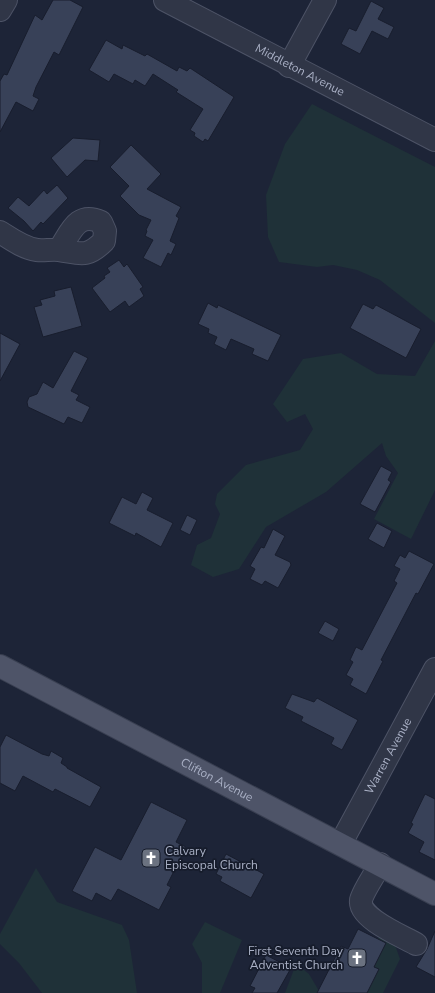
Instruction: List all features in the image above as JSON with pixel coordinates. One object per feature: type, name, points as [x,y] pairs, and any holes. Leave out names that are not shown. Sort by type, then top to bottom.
[{"type":"main road","name":"Clifton Avenue","points":[[0,666],[341,843],[435,894]]},
{"type":"street","points":[[0,10],[6,0]]},
{"type":"street","name":"Middleton Avenue","points":[[165,0],[289,66],[435,140]]},
{"type":"street","points":[[289,66],[325,0]]},
{"type":"street","points":[[0,232],[28,248],[36,250],[59,250]]},
{"type":"street","name":"Warren Avenue","points":[[341,843],[435,669]]},
{"type":"street","points":[[380,864],[361,900],[362,910],[370,918],[416,944]]},
{"type":"shaded area","points":[[312,104],[435,167],[435,323],[380,280],[357,270],[333,265],[317,267],[279,262],[268,237],[266,195],[285,144]]},
{"type":"shaded area","points":[[435,341],[435,490],[411,539],[374,519],[398,473],[386,456],[382,443],[326,492],[266,527],[239,569],[213,577],[191,565],[197,545],[211,538],[220,514],[215,504],[217,494],[246,465],[300,450],[313,429],[305,414],[287,422],[273,404],[303,359],[341,353],[377,374],[415,376]]},
{"type":"shaded area","points":[[36,868],[57,902],[122,925],[129,940],[137,993],[42,993],[19,963],[0,944],[0,934]]},
{"type":"shaded area","points":[[205,922],[242,940],[220,993],[202,993],[202,963],[192,944]]},
{"type":"shaded area","points":[[379,937],[395,945],[400,959],[383,993],[367,993],[374,967],[386,943],[378,939]]},
{"type":"shaded area","points":[[296,964],[309,974],[319,991],[317,993],[285,993]]},
{"type":"building","points":[[53,0],[70,0],[83,7],[59,55],[54,52],[36,87],[33,96],[39,99],[33,111],[16,102],[0,132],[0,81],[4,74],[7,75],[35,15],[42,20]]},
{"type":"building","points":[[371,1],[384,8],[378,19],[394,27],[388,39],[372,31],[360,54],[341,44],[349,28],[356,31]]},
{"type":"building","points":[[106,40],[122,49],[123,45],[145,56],[147,54],[177,71],[179,67],[187,71],[190,68],[234,97],[208,141],[205,139],[203,142],[194,136],[195,133],[190,130],[203,109],[176,92],[178,90],[153,74],[145,86],[135,80],[133,84],[114,74],[109,82],[89,70]]},
{"type":"building","points":[[73,138],[100,140],[98,161],[85,160],[67,177],[51,158]]},
{"type":"building","points":[[131,145],[161,174],[147,189],[181,207],[176,216],[179,218],[170,241],[176,244],[171,255],[168,253],[161,267],[143,258],[153,240],[145,236],[151,220],[139,215],[120,196],[129,186],[110,167]]},
{"type":"building","points":[[57,185],[68,198],[43,224],[41,222],[33,231],[24,221],[8,208],[18,197],[29,206],[44,190],[47,194]]},
{"type":"building","points":[[119,260],[124,267],[127,264],[143,287],[140,289],[144,296],[129,307],[125,301],[110,312],[92,288],[110,272],[107,268]]},
{"type":"building","points":[[71,287],[82,326],[43,337],[34,307],[42,305],[40,300],[55,296],[54,291]]},
{"type":"building","points":[[208,303],[217,308],[218,305],[281,335],[268,361],[252,354],[254,349],[231,339],[226,350],[214,344],[217,337],[208,333],[209,329],[198,324]]},
{"type":"building","points":[[363,304],[373,309],[376,305],[421,329],[406,358],[350,328]]},
{"type":"building","points":[[0,333],[20,344],[0,381]]},
{"type":"building","points":[[74,351],[88,358],[71,391],[79,395],[76,400],[90,407],[82,423],[68,417],[64,424],[28,407],[27,402],[29,397],[37,394],[43,382],[53,388]]},
{"type":"building","points":[[381,466],[392,472],[388,480],[391,482],[375,512],[360,504]]},
{"type":"building","points":[[142,492],[153,498],[147,510],[173,523],[161,547],[136,533],[135,536],[109,523],[122,497],[136,504]]},
{"type":"building","points":[[187,515],[197,520],[190,535],[180,530]]},
{"type":"building","points":[[377,523],[392,531],[384,548],[368,539]]},
{"type":"building","points":[[273,529],[285,536],[275,555],[290,562],[291,565],[278,588],[265,581],[262,585],[250,579],[255,569],[250,566],[261,547],[264,548]]},
{"type":"building","points":[[409,551],[434,564],[418,594],[416,593],[381,660],[383,661],[366,694],[350,685],[353,679],[346,675],[353,662],[350,660],[356,647],[362,650],[397,583],[394,581],[400,569],[394,566],[400,555],[405,558]]},
{"type":"building","points":[[325,621],[339,629],[333,641],[318,633]]},
{"type":"building","points":[[292,694],[314,702],[317,698],[358,720],[342,750],[331,744],[334,738],[301,721],[303,717],[285,708]]},
{"type":"building","points":[[6,735],[42,754],[49,756],[51,751],[63,758],[61,763],[67,768],[101,787],[90,807],[55,789],[53,792],[23,776],[15,791],[0,783],[0,747]]},
{"type":"building","points":[[425,794],[435,799],[435,860],[419,852],[424,842],[408,833],[413,824],[411,823]]},
{"type":"building","name":"Calvary Episcopal Church","points":[[151,802],[187,820],[176,842],[186,847],[167,885],[171,887],[159,910],[118,889],[111,901],[96,893],[92,901],[72,891],[95,847],[121,860]]},
{"type":"building","points":[[226,854],[264,874],[251,898],[220,881],[222,877],[216,874]]},
{"type":"building","name":"First Seventh Day Adventist Church","points":[[358,929],[386,943],[374,967],[379,969],[367,993],[317,993],[341,946],[348,949]]},
{"type":"building","points":[[435,931],[435,977],[416,967],[427,949]]},
{"type":"building","points":[[266,955],[291,968],[277,993],[252,993],[255,988],[250,986]]},
{"type":"place","name":"Calvary Episcopal Church","points":[[151,858]]},
{"type":"place","name":"First Seventh Day Adventist Church","points":[[357,958]]}]
